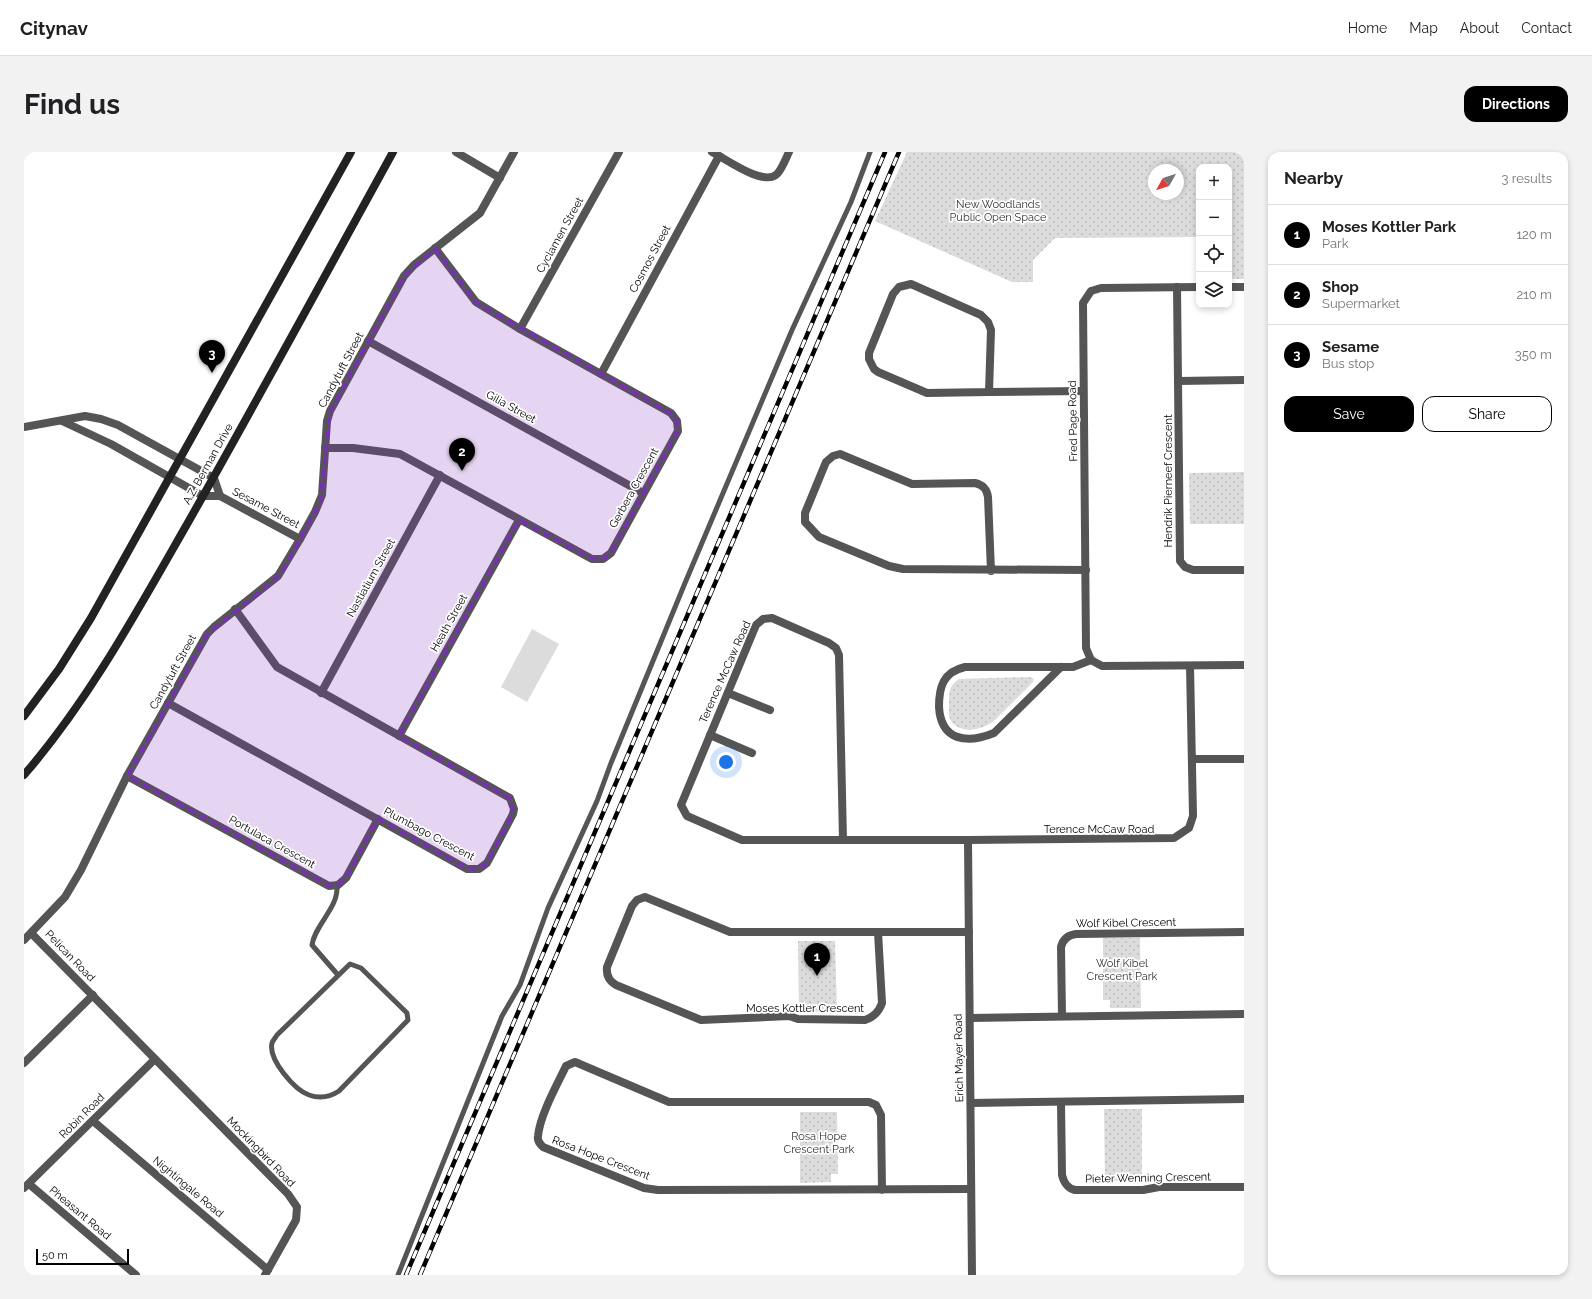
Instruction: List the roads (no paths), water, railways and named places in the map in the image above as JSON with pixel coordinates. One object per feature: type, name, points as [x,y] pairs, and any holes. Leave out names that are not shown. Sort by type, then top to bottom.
[{"type":"main road","points":[[24,716],[59,669],[91,618],[351,152]]},
{"type":"main road","name":"A.Z. Berman Drive","points":[[24,775],[85,694],[133,619],[214,478],[393,152]]},
{"type":"street","points":[[456,152],[500,178]]},
{"type":"street","name":"Candytuft Street","points":[[127,776],[207,634],[235,609],[278,576],[300,539],[320,502],[327,421],[330,410],[404,276],[414,265],[480,213],[514,152]]},
{"type":"street","name":"Cyclamen Street","points":[[520,329],[619,152]]},
{"type":"street","points":[[716,154],[760,178],[769,179],[777,174],[789,152]]},
{"type":"street","name":"Cosmos Street","points":[[601,374],[716,154]]},
{"type":"street","name":"Gerbera Crescent","points":[[325,448],[353,448],[400,454],[592,559],[603,559],[611,553],[678,431],[678,421],[671,413],[520,329],[476,302],[435,248]]},
{"type":"street","points":[[989,392],[991,330],[985,318],[910,284],[899,287],[893,294],[869,353],[869,359],[874,369],[878,372],[927,393],[1083,391]]},
{"type":"street","name":"Hendrik Pierneef Crescent","points":[[1177,287],[1180,561],[1185,567],[1193,570],[1244,570]]},
{"type":"street","name":"Fred Page Road","points":[[1091,660],[1086,648],[1083,307],[1088,294],[1100,288],[1196,287]]},
{"type":"street","points":[[1232,287],[1244,287]]},
{"type":"street","name":"Gilia Street","points":[[368,341],[643,493]]},
{"type":"street","points":[[1178,381],[1244,380]]},
{"type":"street","points":[[24,427],[85,416],[101,419],[118,425],[214,478]]},
{"type":"street","points":[[62,421],[111,444],[203,496]]},
{"type":"street","points":[[990,571],[988,496],[982,485],[975,483],[912,484],[840,454],[833,456],[826,462],[805,513],[805,522],[819,537],[897,568],[990,571],[1086,570]]},
{"type":"street","name":"Nastiatium Street","points":[[321,693],[440,475]]},
{"type":"street","name":"Sesame Street","points":[[214,478],[220,496]]},
{"type":"street","name":"Sesame Street","points":[[203,496],[220,496],[300,539]]},
{"type":"street","name":"Heath Street","points":[[399,736],[519,520]]},
{"type":"street","name":"Plumbago Crescent","points":[[168,703],[466,869],[473,870],[483,867],[487,862],[513,814],[514,809],[510,798],[277,668],[235,609]]},
{"type":"street","name":"Terence McCaw Road","points":[[843,840],[840,659],[836,648],[829,643],[772,618],[763,619],[756,625],[682,801],[682,808],[687,816],[742,840],[843,840],[968,840],[1174,838],[1189,828],[1193,816],[1190,666]]},
{"type":"street","points":[[1061,667],[994,733],[980,738],[963,739],[953,735],[942,723],[939,692],[943,681],[952,672],[965,668],[1061,667],[1073,667],[1091,660],[1102,666],[1244,665]]},
{"type":"street","points":[[728,692],[770,710]]},
{"type":"street","points":[[710,735],[752,753]]},
{"type":"street","points":[[1192,759],[1244,759]]},
{"type":"street","name":"Portulaca Crescent","points":[[127,776],[329,886],[337,885]]},
{"type":"street","name":"Pelican Road","points":[[127,776],[81,870],[65,897],[31,933],[155,1059]]},
{"type":"street","points":[[337,885],[346,878],[378,819]]},
{"type":"street","name":"Erich Mayer Road","points":[[968,840],[972,1275]]},
{"type":"street","name":"Moses Kottler Crescent","points":[[878,932],[882,1003],[878,1013],[865,1020],[798,1019],[789,1016],[701,1020],[616,985],[610,980],[606,972],[632,906],[637,900],[645,897],[730,932],[878,932],[969,932]]},
{"type":"street","name":"Wolf Kibel Crescent","points":[[1062,1016],[1061,947],[1062,942],[1068,936],[1083,934],[1244,932]]},
{"type":"street","points":[[24,940],[31,933]]},
{"type":"street","points":[[24,1062],[93,995]]},
{"type":"street","points":[[970,1018],[1244,1014]]},
{"type":"street","name":"Robin Road","points":[[26,1186],[155,1059]]},
{"type":"street","name":"Mockingbird Road","points":[[155,1059],[288,1194],[297,1207],[296,1220],[266,1272]]},
{"type":"street","name":"Rosa Hope Crescent","points":[[882,1190],[881,1115],[876,1105],[869,1102],[669,1102],[574,1062],[566,1066],[546,1108],[537,1137],[543,1147],[644,1188],[658,1190],[882,1190],[971,1190]]},
{"type":"street","points":[[971,1103],[1244,1099]]},
{"type":"street","name":"Pieter Wenning Crescent","points":[[1061,1102],[1062,1175],[1063,1181],[1070,1189],[1143,1190],[1159,1187],[1244,1187]]},
{"type":"street","name":"Nightingale Road","points":[[93,1121],[266,1272]]},
{"type":"street","name":"Pheasant Road","points":[[26,1186],[136,1275]]},
{"type":"lane","points":[[398,1275],[502,1016],[520,985],[548,908],[597,801],[685,582],[792,330],[851,202],[870,152]]},
{"type":"lane","points":[[337,885],[337,896],[314,938],[312,945],[338,975]]},
{"type":"lane","points":[[350,964],[357,965],[407,1013],[408,1020],[339,1091],[333,1095],[316,1097],[308,1095],[282,1071],[274,1057],[272,1043],[277,1035],[338,975],[350,964]]},
{"type":"railway","points":[[406,1275],[885,152]]},
{"type":"railway","points":[[420,1275],[899,152]]},
{"type":"place","name":"Sesame","points":[[212,373]]},
{"type":"place","name":"Shop","points":[[462,471]]},
{"type":"place","name":"Moses Kottler Park","points":[[817,976]]},
{"type":"park label","name":"New Woodlands Public Open Space","points":[[998,210]]},
{"type":"park label","name":"Wolf Kibel Crescent Park","points":[[1122,969]]},
{"type":"park label","name":"Rosa Hope Crescent Park","points":[[819,1142]]}]
